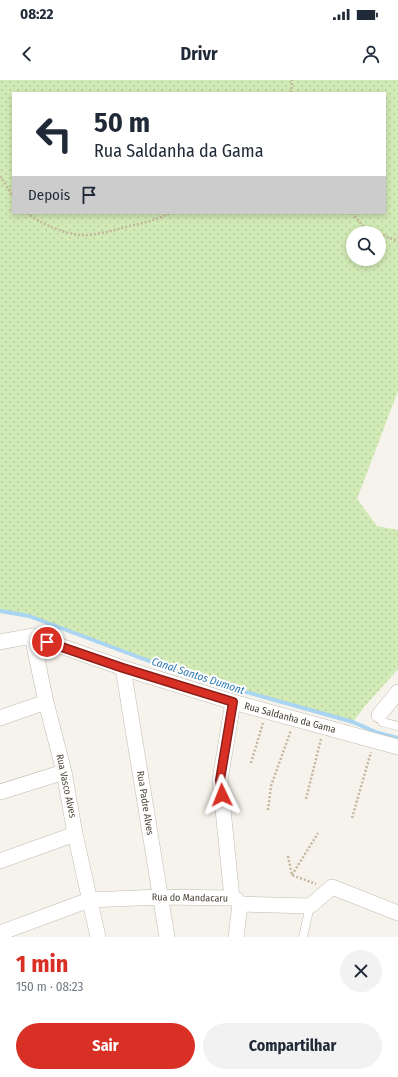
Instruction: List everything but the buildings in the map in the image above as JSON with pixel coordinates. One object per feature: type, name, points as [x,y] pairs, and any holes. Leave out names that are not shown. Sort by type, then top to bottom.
[{"type":"street","name":"Rua Saldanha da Gama","points":[[0,642],[32,636],[123,668],[233,702],[398,747]]},
{"type":"street","name":"Rua Vasco Alves","points":[[32,636],[46,702],[64,772],[75,834],[98,937]]},
{"type":"street","name":"Rua Padre Alves","points":[[123,668],[167,937]]},
{"type":"street","points":[[379,715],[398,692]]},
{"type":"street","points":[[0,718],[46,702]]},
{"type":"street","points":[[233,702],[220,780],[236,901],[236,937]]},
{"type":"street","points":[[0,792],[64,772]]},
{"type":"street","points":[[0,861],[75,834]]},
{"type":"street","points":[[310,906],[332,887],[398,912]]},
{"type":"street","name":"Rua do Mandacaru","points":[[0,933],[89,900],[160,897],[310,906]]},
{"type":"lane","points":[[379,715],[382,722],[398,726]]},
{"type":"lane","points":[[303,937],[310,906]]},
{"type":"path","points":[[291,92],[292,80]]},
{"type":"path","points":[[0,176],[12,194]]},
{"type":"path","points":[[28,214],[33,218],[63,231],[85,235],[102,233],[159,219],[168,214]]},
{"type":"path","points":[[353,214],[363,226]]},
{"type":"path","points":[[386,237],[398,241]]},
{"type":"path","points":[[251,763],[267,711]]},
{"type":"path","points":[[268,810],[271,786],[295,719]]},
{"type":"path","points":[[306,799],[324,727]]},
{"type":"path","points":[[352,818],[374,740]]},
{"type":"path","points":[[292,875],[318,833]]},
{"type":"path","points":[[288,856],[292,875]]},
{"type":"path","points":[[292,875],[317,884],[332,887]]},
{"type":"green space","points":[[0,80],[398,80],[398,391],[357,499],[377,526],[398,530],[398,669],[365,706],[353,722],[189,676],[29,616],[0,611]]},
{"type":"waterway","name":"Canal Santos Dumont","points":[[0,611],[29,616],[189,676],[353,722],[378,733],[398,738]]},
{"type":"route","points":[[47,642],[123,668],[233,702],[220,780],[222,795]]}]
